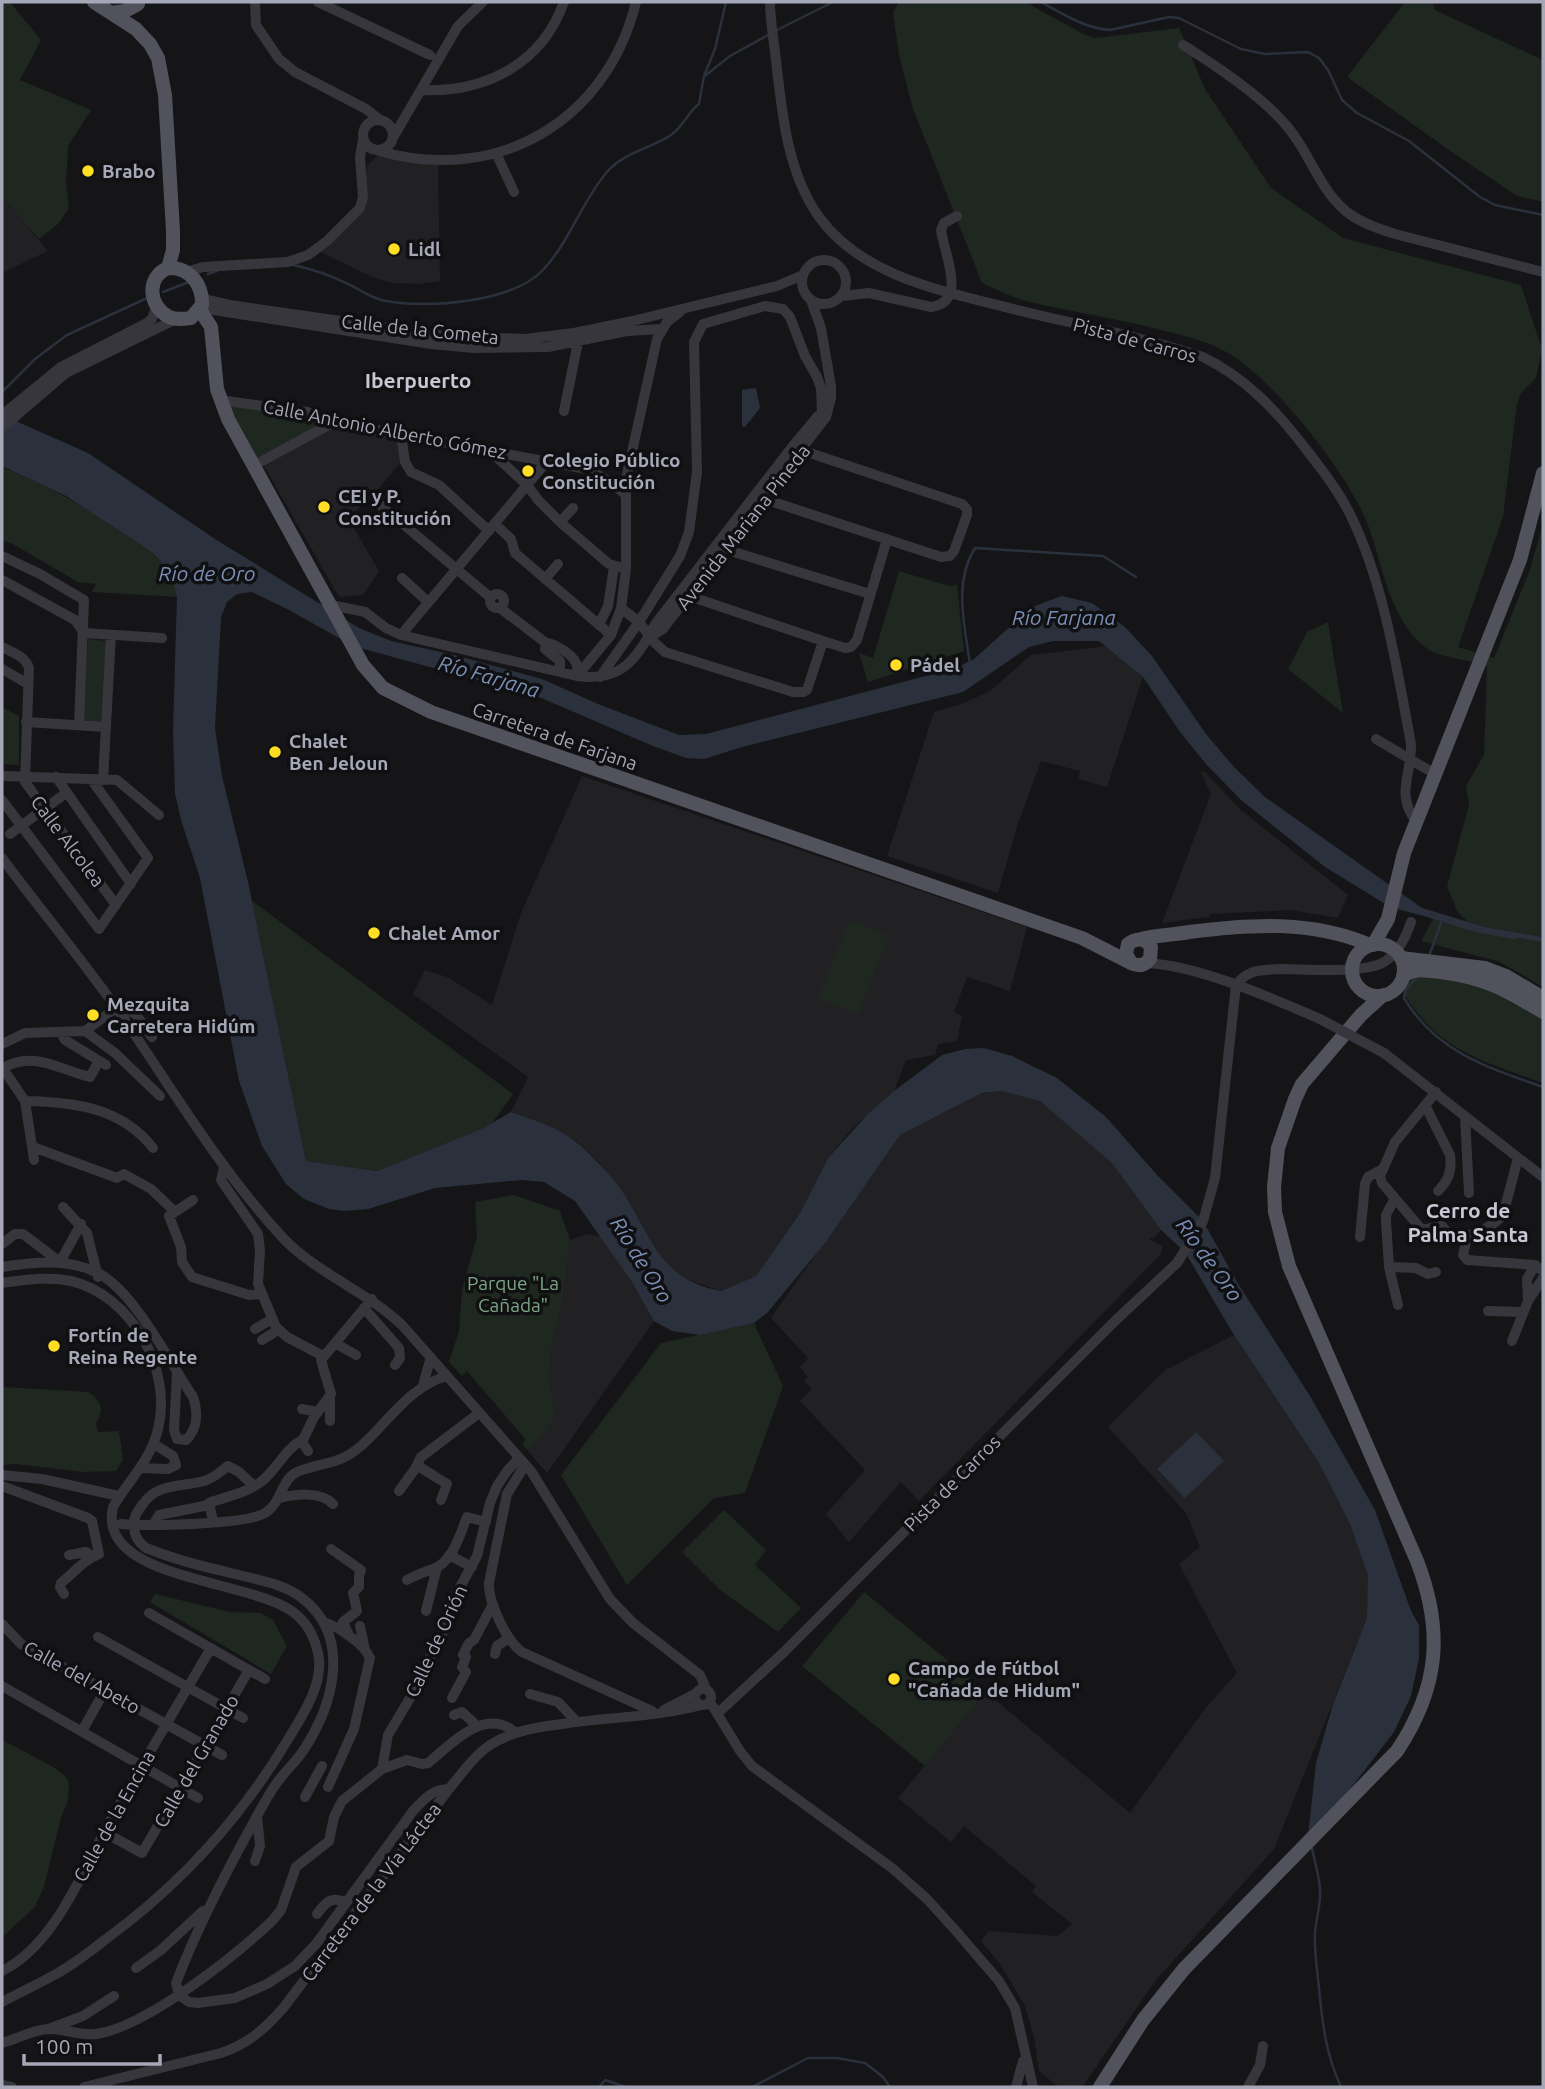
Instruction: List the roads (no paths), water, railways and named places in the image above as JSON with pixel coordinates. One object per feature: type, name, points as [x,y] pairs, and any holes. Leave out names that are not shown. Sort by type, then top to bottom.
[{"type":"main road","points":[[94,2],[136,29],[155,51],[163,79],[173,250],[179,270],[198,284],[194,311],[167,316],[157,305],[152,289],[153,282],[158,275],[179,270]]},
{"type":"main road","points":[[111,13],[125,11],[139,3]]},
{"type":"main road","points":[[136,29],[139,3]]},
{"type":"main road","name":"Carretera de Farjana","points":[[194,311],[214,347],[219,400],[358,655],[372,677],[383,688],[431,712],[1082,938],[1131,963]]},
{"type":"main road","points":[[1354,963],[1372,945],[1388,919],[1404,853],[1520,560],[1543,473]]},
{"type":"main road","points":[[1388,919],[1403,976]]},
{"type":"main road","name":"Carretera de Farjana","points":[[1082,938],[1137,940],[1181,933],[1281,925],[1310,928],[1372,945],[1380,944],[1396,953]]},
{"type":"main road","name":"Carretera de Farjana","points":[[1150,956],[1161,944],[1181,933]]},
{"type":"main road","points":[[1343,936],[1354,963],[1355,981],[1361,989],[1376,996],[1383,995]]},
{"type":"main road","points":[[1137,940],[1149,943],[1150,956],[1139,965],[1131,963],[1127,959],[1126,948],[1137,940]]},
{"type":"main road","points":[[1396,953],[1423,965],[1496,972],[1543,998]]},
{"type":"main road","points":[[1099,2085],[1157,2001],[1184,1969],[1373,1778],[1397,1751],[1421,1709],[1434,1653],[1433,1612],[1417,1561],[1289,1266],[1278,1228],[1274,1187],[1278,1148],[1302,1084],[1362,1015],[1383,995],[1398,987],[1403,976],[1423,965]]},
{"type":"main road","points":[[1463,970],[1543,1012]]},
{"type":"main road","points":[[1361,989],[1362,1015]]},
{"type":"street","points":[[255,2],[256,25],[279,59],[295,72],[366,109],[390,125],[393,139],[403,152],[417,158]]},
{"type":"street","points":[[318,2],[430,55]]},
{"type":"street","points":[[362,166],[364,160],[377,150],[387,148],[458,26],[483,2]]},
{"type":"street","points":[[421,90],[472,87],[508,72],[542,42],[564,2]]},
{"type":"street","points":[[363,139],[369,148],[377,150],[417,158],[453,159],[496,153],[553,128],[582,104],[614,62],[627,33],[636,2]]},
{"type":"street","name":"Pista de Carros","points":[[770,2],[782,113],[790,149],[805,193],[820,218],[853,250],[907,279],[949,293],[1203,357],[1236,375],[1274,410],[1336,488],[1360,537],[1391,634],[1411,744],[1412,761],[1405,803],[1416,821]]},
{"type":"street","points":[[1184,45],[1275,113],[1296,137],[1335,201],[1351,216],[1395,234],[1543,272]]},
{"type":"street","points":[[179,270],[288,262],[308,255],[327,241],[360,208],[363,197],[361,148],[365,126],[364,115],[357,106]]},
{"type":"street","points":[[365,126],[380,120]]},
{"type":"street","points":[[496,153],[513,192]]},
{"type":"street","points":[[821,328],[831,304],[842,296],[869,293],[931,307],[942,303],[949,293],[952,273],[940,232],[944,223],[957,216]]},
{"type":"street","points":[[825,411],[831,393],[821,328],[802,286],[803,275],[810,265],[825,260],[837,264],[846,277],[869,293]]},
{"type":"street","points":[[198,284],[211,269]]},
{"type":"street","name":"Calle de la Cometa","points":[[194,311],[230,305],[445,336],[503,339],[547,337],[777,286],[803,275]]},
{"type":"street","points":[[842,296],[846,277]]},
{"type":"street","points":[[777,286],[824,304],[831,304]]},
{"type":"street","points":[[2,415],[61,367],[147,323],[152,319],[157,305]]},
{"type":"street","points":[[332,608],[365,612],[386,628],[401,635],[577,676],[600,677],[639,622],[680,556],[692,519],[697,472],[694,342],[708,320],[771,305],[783,309],[790,317],[821,388],[825,411]]},
{"type":"street","name":"Calle de la Cometa","points":[[194,311],[464,347],[525,348],[578,342],[627,331],[662,329],[676,314],[689,307]]},
{"type":"street","points":[[2,428],[66,373],[194,311]]},
{"type":"street","points":[[577,676],[611,635],[621,608],[626,569],[625,494],[655,347],[662,329],[663,320],[658,314]]},
{"type":"street","points":[[565,411],[578,342]]},
{"type":"street","name":"Calle Antonio Alberto Gómez","points":[[219,400],[307,412],[334,422],[548,460],[598,474],[625,494]]},
{"type":"street","name":"Avenida Mariana Pineda","points":[[684,595],[796,450],[825,420],[825,411]]},
{"type":"street","points":[[253,466],[334,422]]},
{"type":"street","points":[[401,434],[404,462],[411,472],[439,485],[492,528],[511,539],[515,553],[611,635]]},
{"type":"street","points":[[488,449],[528,486],[537,500],[560,522],[614,567],[626,569]]},
{"type":"street","points":[[759,498],[941,557],[950,556],[954,551],[967,515],[964,506],[958,502],[796,450]]},
{"type":"street","points":[[401,635],[548,460]]},
{"type":"street","points":[[378,503],[491,598],[496,595],[502,597],[504,603],[500,608],[546,643],[551,643],[573,659],[578,666],[577,676]]},
{"type":"street","points":[[560,522],[573,508]]},
{"type":"street","points":[[511,539],[520,530]]},
{"type":"street","points":[[684,595],[845,648],[850,647],[857,640],[887,539]]},
{"type":"street","points":[[722,546],[870,594]]},
{"type":"street","name":"Avenida Mariana Pineda","points":[[600,677],[611,675],[622,668],[650,637],[661,632],[699,568],[722,546]]},
{"type":"street","points":[[2,556],[82,598],[85,610],[79,725]]},
{"type":"street","points":[[680,556],[699,568]]},
{"type":"street","points":[[545,579],[558,564]]},
{"type":"street","points":[[599,625],[608,606],[614,567]]},
{"type":"street","points":[[401,578],[428,602]]},
{"type":"street","points":[[2,580],[75,620],[84,633]]},
{"type":"street","points":[[621,608],[639,622],[665,652],[793,692],[803,692],[808,687],[823,641]]},
{"type":"street","points":[[84,633],[162,638]]},
{"type":"street","points":[[103,780],[111,635]]},
{"type":"street","points":[[546,643],[545,649],[560,661],[560,671]]},
{"type":"street","points":[[2,647],[27,662],[29,668],[23,776]]},
{"type":"street","points":[[2,669],[28,684]]},
{"type":"street","points":[[26,722],[106,727]]},
{"type":"street","points":[[1376,739],[1435,774]]},
{"type":"street","points":[[2,776],[122,782],[159,815]]},
{"type":"street","name":"Calle Alcolea","points":[[23,776],[27,787],[116,905]]},
{"type":"street","points":[[56,777],[131,884]]},
{"type":"street","points":[[2,800],[99,929],[148,858],[90,779]]},
{"type":"street","points":[[10,834],[66,793]]},
{"type":"street","points":[[2,858],[119,1012],[224,1167],[291,1246],[402,1325],[522,1461],[548,1497],[610,1599],[633,1623],[704,1681],[699,1691],[710,1693],[705,1703],[718,1713],[740,1751],[762,1775],[836,1825],[892,1868],[956,1931],[1008,1994],[1020,2024],[1024,2055],[1033,2087]]},
{"type":"street","points":[[1236,985],[1250,972],[1259,970],[1354,963],[1371,967],[1383,963],[1396,953],[1411,922]]},
{"type":"street","points":[[1150,956],[1175,967],[1236,985],[1320,1019],[1384,1053],[1543,1177]]},
{"type":"street","name":"Pista de Carros","points":[[718,1713],[783,1652],[1116,1320],[1166,1276],[1185,1252],[1203,1220],[1215,1178],[1236,985]]},
{"type":"street","points":[[2,1044],[25,1033],[85,1031],[119,1012],[130,1011],[134,1012],[152,1037]]},
{"type":"street","points":[[85,1031],[115,1052],[160,1096]]},
{"type":"street","points":[[34,1160],[24,1101],[2,1067],[18,1061],[35,1061],[90,1077],[103,1063],[65,1040],[61,1033]]},
{"type":"street","points":[[1436,1092],[1395,1142],[1381,1170],[1382,1183],[1422,1230],[1442,1226],[1451,1236],[1467,1237],[1494,1222],[1503,1214],[1518,1158]]},
{"type":"street","points":[[24,1101],[61,1101],[94,1108],[135,1128],[153,1147]]},
{"type":"street","points":[[1425,1105],[1450,1155],[1449,1177],[1438,1191]]},
{"type":"street","points":[[1465,1116],[1469,1193]]},
{"type":"street","points":[[33,1147],[117,1178],[124,1174],[151,1189],[174,1211]]},
{"type":"street","points":[[224,1167],[221,1180],[258,1234],[261,1294],[271,1318],[282,1333],[287,1350]]},
{"type":"street","points":[[1360,1237],[1365,1184],[1368,1178],[1381,1170]]},
{"type":"street","points":[[1395,1198],[1386,1215],[1389,1267],[1398,1305]]},
{"type":"street","points":[[193,1200],[169,1217],[181,1247],[182,1262],[192,1277],[249,1295],[261,1294]]},
{"type":"street","points":[[64,1207],[81,1224],[89,1239],[98,1272],[95,1290]]},
{"type":"street","points":[[60,1262],[81,1224]]},
{"type":"street","points":[[2,1244],[15,1234],[23,1234],[60,1262]]},
{"type":"street","points":[[1467,1237],[1463,1255],[1467,1260],[1539,1268]]},
{"type":"street","points":[[2,1267],[60,1262],[98,1272],[112,1283],[136,1310],[177,1373],[196,1406],[195,1425],[190,1438],[186,1440],[177,1438],[174,1430],[177,1373]]},
{"type":"street","points":[[1389,1267],[1416,1268],[1428,1274],[1436,1272]]},
{"type":"street","points":[[1528,1301],[1527,1279],[1539,1268]]},
{"type":"street","points":[[1512,1341],[1528,1301],[1543,1278]]},
{"type":"street","points":[[2,1283],[57,1279],[82,1284],[118,1305],[143,1338],[153,1361],[161,1410],[154,1444],[113,1507],[112,1527],[121,1545],[148,1563],[276,1602],[298,1616],[306,1626],[316,1645],[320,1668],[318,1680],[305,1709],[275,1762],[206,1852],[135,1918],[67,1968],[2,2002]]},
{"type":"street","points":[[330,1421],[330,1390],[321,1364],[323,1356],[368,1303]]},
{"type":"street","points":[[368,1303],[399,1348],[400,1358],[395,1365]]},
{"type":"street","points":[[1488,1311],[1523,1312]]},
{"type":"street","points":[[255,1329],[271,1318]]},
{"type":"street","points":[[262,1340],[282,1333],[323,1356]]},
{"type":"street","points":[[335,1343],[356,1355]]},
{"type":"street","points":[[153,1361],[166,1356]]},
{"type":"street","points":[[423,1385],[430,1357]]},
{"type":"street","points":[[121,1524],[134,1528],[252,1518],[263,1514],[280,1499],[291,1476],[297,1472],[332,1464],[352,1453],[423,1385],[447,1376]]},
{"type":"street","points":[[153,1525],[159,1515],[209,1505],[210,1502],[260,1483],[292,1447],[305,1446],[318,1412],[330,1398]]},
{"type":"street","points":[[302,1409],[318,1412]]},
{"type":"street","points":[[399,1491],[418,1466],[421,1457],[479,1413]]},
{"type":"street","points":[[140,1468],[160,1469],[167,1452],[154,1444]]},
{"type":"street","points":[[522,1461],[507,1494],[489,1583],[493,1604],[509,1638],[522,1652],[658,1712]]},
{"type":"street","name":"Calle de Orión","points":[[382,1769],[388,1735],[413,1693],[424,1666],[438,1647],[453,1600],[481,1545],[497,1486],[522,1461]]},
{"type":"street","points":[[254,1486],[228,1466],[219,1474],[205,1480],[170,1487],[150,1495],[137,1512],[134,1528],[136,1538],[146,1548],[292,1591],[310,1604],[323,1622],[329,1634],[334,1662],[325,1706],[304,1749],[276,1784],[207,1908],[176,1983],[180,1995],[189,2002],[207,2003],[235,1998],[267,1984],[295,1966],[306,1956],[413,1811],[431,1793],[449,1788]]},
{"type":"street","points":[[418,1466],[447,1484],[441,1500]]},
{"type":"street","points":[[2,1475],[42,1479],[119,1496]]},
{"type":"street","points":[[2,1486],[98,1522],[96,1555],[61,1583],[64,1594]]},
{"type":"street","points":[[407,1580],[422,1571],[437,1567],[449,1555],[467,1517],[486,1521],[503,1494],[507,1494]]},
{"type":"street","points":[[280,1499],[295,1495],[323,1496],[335,1502]]},
{"type":"street","points":[[209,1505],[213,1521]]},
{"type":"street","points":[[331,1549],[361,1570],[359,1587],[353,1593],[357,1611],[342,1624],[354,1641]]},
{"type":"street","points":[[69,1555],[82,1552],[96,1555]]},
{"type":"street","points":[[449,1555],[472,1567]]},
{"type":"street","points":[[426,1611],[437,1567]]},
{"type":"street","points":[[220,1584],[224,1572]]},
{"type":"street","points":[[452,1698],[466,1672],[462,1667],[466,1657],[463,1655],[493,1604]]},
{"type":"street","points":[[149,1613],[265,1679]]},
{"type":"street","points":[[323,1622],[332,1625],[370,1651]]},
{"type":"street","name":"Calle del Abeto","points":[[2,1624],[21,1644],[222,1755]]},
{"type":"street","points":[[328,1787],[357,1717],[370,1651],[360,1626]]},
{"type":"street","points":[[98,1637],[243,1718]]},
{"type":"street","points":[[495,1654],[497,1646],[509,1638]]},
{"type":"street","name":"Calle de la Encina","points":[[2,1970],[24,1956],[52,1926],[211,1648]]},
{"type":"street","name":"Calle del Granado","points":[[104,1832],[142,1853],[249,1670]]},
{"type":"street","points":[[2,1686],[198,1798]]},
{"type":"street","points":[[82,1731],[105,1690]]},
{"type":"street","name":"Carretera de la Vía Láctea","points":[[658,1712],[699,1691]]},
{"type":"street","points":[[530,1694],[558,1702],[577,1722]]},
{"type":"street","name":"Carretera de la Vía Láctea","points":[[84,2087],[221,2053],[236,2048],[261,2032],[284,2007],[449,1788],[475,1757],[489,1746],[515,1732],[705,1703]]},
{"type":"street","points":[[454,1715],[462,1712],[477,1726]]},
{"type":"street","points":[[49,2029],[82,2034],[110,2031],[180,1995],[272,1921],[281,1910],[299,1863],[329,1841],[334,1817],[342,1801],[382,1769],[407,1760],[428,1763],[477,1726],[495,1722],[515,1732]]},
{"type":"street","points":[[305,1797],[320,1764],[335,1773]]},
{"type":"street","points":[[255,1861],[261,1846],[257,1816]]},
{"type":"street","points":[[317,1914],[330,1900],[339,1899],[346,1902]]},
{"type":"street","points":[[136,1968],[207,1908]]},
{"type":"street","points":[[2,2043],[83,2016],[114,1996]]},
{"type":"street","points":[[1248,2087],[1260,2065],[1263,2046]]},
{"type":"street","points":[[1016,2087],[1024,2055]]},
{"type":"street","points":[[2,2085],[12,2087]]},
{"type":"water","points":[[756,388],[760,408],[745,427],[742,426],[742,390]]},
{"type":"water","name":"Río de Oro","points":[[2,415],[88,453],[215,539],[359,628],[391,641],[542,679],[679,735],[706,734],[956,668],[974,659],[1032,607],[1062,596],[1092,603],[1125,627],[1152,656],[1206,734],[1234,767],[1265,797],[1422,908],[1485,927],[1543,937],[1543,942],[1488,933],[1390,907],[1325,867],[1241,800],[1180,732],[1143,677],[1099,641],[1053,641],[1029,647],[963,692],[742,747],[704,759],[686,758],[653,746],[539,697],[353,646],[252,592],[237,594],[227,602],[221,617],[215,728],[222,776],[248,882],[306,1161],[377,1171],[484,1128],[511,1112],[553,1128],[581,1146],[620,1188],[658,1253],[669,1266],[700,1285],[721,1291],[756,1276],[800,1213],[828,1158],[867,1115],[942,1055],[965,1049],[984,1048],[1012,1056],[1057,1078],[1106,1117],[1158,1176],[1203,1221],[1237,1282],[1310,1396],[1375,1510],[1411,1611],[1419,1625],[1419,1658],[1411,1696],[1394,1732],[1307,1845],[1316,1763],[1333,1704],[1367,1618],[1368,1575],[1350,1524],[1319,1463],[1234,1335],[1185,1252],[1161,1230],[1112,1163],[1040,1101],[1001,1091],[982,1093],[900,1135],[825,1243],[767,1313],[754,1323],[700,1335],[672,1331],[654,1321],[632,1282],[575,1201],[544,1182],[522,1180],[435,1188],[368,1209],[345,1211],[329,1209],[304,1199],[286,1184],[262,1146],[239,1081],[200,878],[175,793],[173,731],[177,597],[173,582],[155,555],[140,544],[66,496],[2,466]]},
{"type":"water","points":[[1196,1432],[1224,1461],[1185,1498],[1157,1469]]},
{"type":"waterway","points":[[293,265],[314,270],[376,298],[404,303],[469,300],[491,296],[529,281],[552,259],[607,172],[629,155],[671,135],[699,104],[704,76],[715,49],[726,2]]},
{"type":"waterway","points":[[777,30],[833,2]]},
{"type":"waterway","points":[[1041,2],[1074,20],[1100,29],[1110,30],[1169,17],[1179,18],[1241,49],[1265,54],[1308,52],[1319,58],[1328,70],[1342,100],[1357,113],[1409,141],[1480,197],[1495,205],[1543,215]]},
{"type":"waterway","points":[[706,75],[730,56],[768,35]]},
{"type":"waterway","points":[[208,274],[217,271]]},
{"type":"waterway","points":[[163,292],[189,282]]},
{"type":"waterway","points":[[2,392],[35,359],[67,335],[145,299]]},
{"type":"waterway","points":[[970,665],[962,590],[968,561],[975,548],[1103,556],[1136,577]]},
{"type":"waterway","name":"Río Farjana","points":[[1431,917],[1477,931],[1516,938]]},
{"type":"waterway","points":[[1429,956],[1441,923]]},
{"type":"waterway","points":[[1417,977],[1406,989],[1404,998],[1431,1032],[1464,1055],[1502,1073],[1543,1087]]},
{"type":"waterway","points":[[1312,1847],[1320,1885],[1315,1940],[1322,2013],[1328,2051],[1341,2087]]},
{"type":"waterway","points":[[752,2087],[808,2058],[837,2058],[865,2063],[883,2077],[890,2087]]},
{"type":"waterway","points":[[599,2087],[605,2080],[626,2087]]},
{"type":"place","name":"Brabo","points":[[88,171]]},
{"type":"place","name":"Lidl","points":[[394,249]]},
{"type":"place","name":"Colegio Público Constitución","points":[[528,471]]},
{"type":"place","name":"CEI y P. Constitución","points":[[324,507]]},
{"type":"place","name":"Pádel","points":[[896,665]]},
{"type":"place","name":"Chalet Ben Jeloun","points":[[275,752]]},
{"type":"place","name":"Chalet Amor","points":[[374,933]]},
{"type":"place","name":"Mezquita Carretera Hidúm","points":[[93,1015]]},
{"type":"place","name":"Fortín de Reina Regente","points":[[54,1346]]},
{"type":"place","name":"Campo de Fútbol \"Cañada de Hidum\"","points":[[894,1679]]},
{"type":"district","name":"Iberpuerto","points":[[418,381]]},
{"type":"district","name":"Cerro de Palma Santa","points":[[1468,1223]]},
{"type":"park label","name":"Parque \"La Cañada\"","points":[[513,1294]]}]
